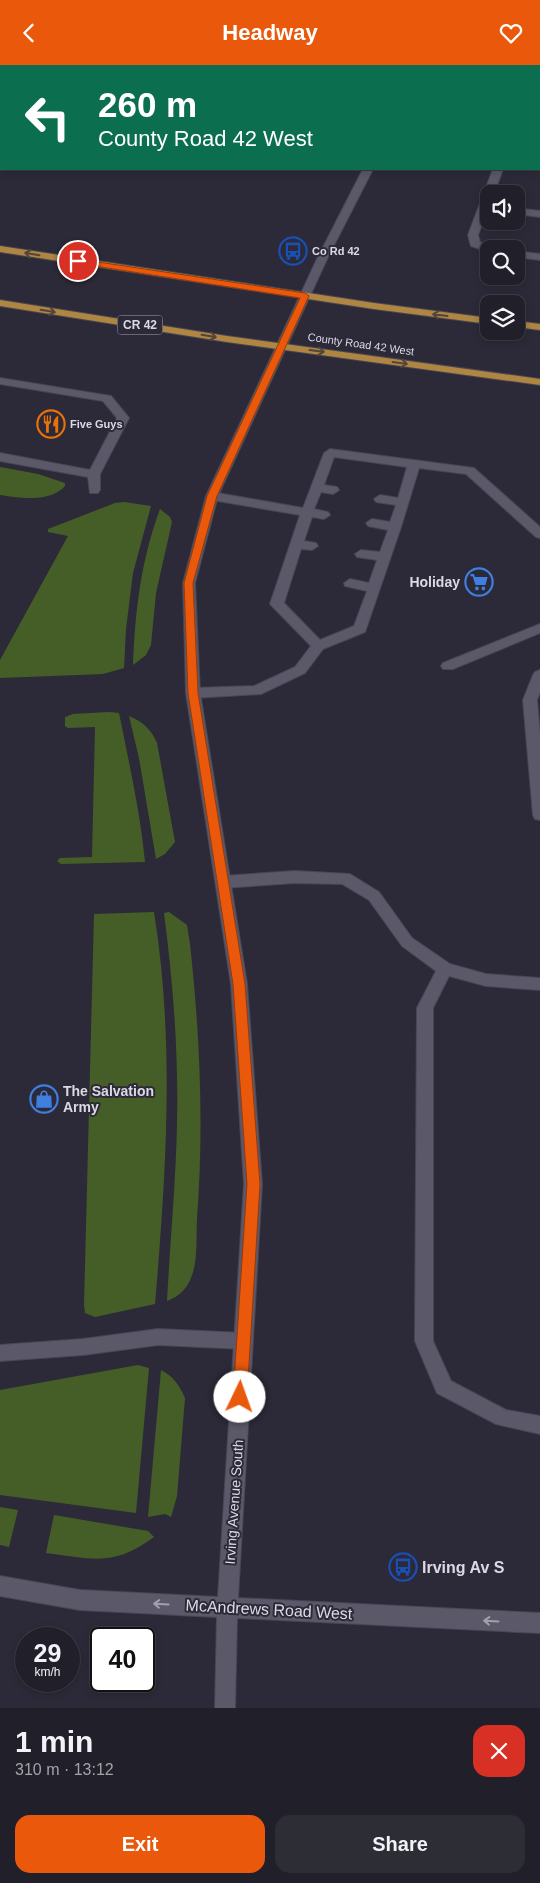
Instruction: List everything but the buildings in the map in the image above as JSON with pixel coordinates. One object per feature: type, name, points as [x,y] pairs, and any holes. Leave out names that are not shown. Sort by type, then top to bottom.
[{"type":"highway","points":[[0,249],[305,296],[480,320]]},
{"type":"highway","name":"County Road 42 West","points":[[0,303],[281,346],[540,382]]},
{"type":"highway","points":[[525,325],[540,327]]},
{"type":"street","name":"Irving Avenue South","points":[[225,1708],[227,1607],[253,1184],[239,984],[193,693],[189,583],[212,496],[281,346],[368,170]]},
{"type":"street","points":[[493,185],[498,170]]},
{"type":"street","points":[[525,212],[540,215]]},
{"type":"street","points":[[480,220],[473,235],[475,244],[480,246]]},
{"type":"street","points":[[525,255],[540,257]]},
{"type":"street","points":[[0,381],[108,398],[123,418],[94,473],[94,490]]},
{"type":"street","points":[[318,646],[277,603],[307,512],[330,453],[470,471],[540,534]]},
{"type":"street","points":[[0,457],[94,473]]},
{"type":"street","points":[[193,693],[256,691],[300,670],[318,646],[360,629],[395,527],[414,464]]},
{"type":"street","points":[[316,487],[333,490]]},
{"type":"street","points":[[212,496],[324,515]]},
{"type":"street","points":[[380,499],[402,502]]},
{"type":"street","points":[[372,523],[395,527]]},
{"type":"street","points":[[297,544],[312,546]]},
{"type":"street","points":[[360,554],[384,557]]},
{"type":"street","points":[[287,573],[301,575]]},
{"type":"street","points":[[350,583],[374,588]]},
{"type":"street","points":[[448,666],[540,628]]},
{"type":"street","points":[[540,675],[530,700],[540,815]]},
{"type":"street","points":[[223,882],[295,877],[345,877],[374,896],[407,943],[445,969],[486,981],[540,984]]},
{"type":"street","points":[[445,969],[425,1008],[424,1341],[444,1387],[503,1418],[540,1425]]},
{"type":"street","points":[[0,1353],[82,1347],[158,1337],[244,1341]]},
{"type":"street","name":"McAndrews Road West","points":[[0,1587],[80,1600],[540,1623]]},
{"type":"green space","points":[[0,467],[38,474],[65,483],[65,486],[51,495],[43,497],[25,498],[0,495]]},
{"type":"green space","points":[[124,502],[151,506],[133,573],[126,629],[124,668],[103,674],[0,678],[0,660],[68,536],[48,532],[48,529],[115,503]]},
{"type":"green space","points":[[160,509],[170,517],[172,522],[156,593],[151,645],[146,655],[133,665],[135,625],[140,586],[148,547]]},
{"type":"green space","points":[[119,713],[137,806],[145,862],[61,864],[57,861],[60,858],[92,857],[95,727],[68,728],[65,726],[65,717],[73,714]]},
{"type":"green space","points":[[129,716],[146,727],[157,743],[175,842],[165,854],[156,859],[139,758]]},
{"type":"green space","points":[[154,912],[165,1010],[167,1108],[155,1304],[95,1317],[85,1313],[84,1305],[94,914]]},
{"type":"green space","points":[[169,912],[187,925],[190,944],[200,1081],[200,1150],[194,1269],[186,1288],[176,1297],[167,1301],[176,1160],[177,1104],[174,1014],[164,913]]},
{"type":"green space","points":[[138,1365],[149,1368],[136,1513],[0,1495],[0,1390]]},
{"type":"green space","points":[[161,1370],[176,1382],[185,1398],[177,1496],[171,1517],[165,1514],[148,1517]]},
{"type":"green space","points":[[0,1507],[18,1510],[9,1547],[0,1545]]},
{"type":"green space","points":[[54,1515],[148,1531],[154,1537],[140,1547],[126,1553],[102,1559],[46,1553]]},
{"type":"place","name":"Co Rd 42","points":[[293,251]]},
{"type":"place","name":"Five Guys","points":[[51,424]]},
{"type":"place","name":"Holiday","points":[[479,582]]},
{"type":"place","name":"The Salvation Army","points":[[44,1099]]},
{"type":"place","name":"Irving Av S","points":[[403,1567]]},
{"type":"route","points":[[78,261],[305,296],[212,496],[189,583],[193,693],[239,984],[253,1184],[240,1397]]}]
